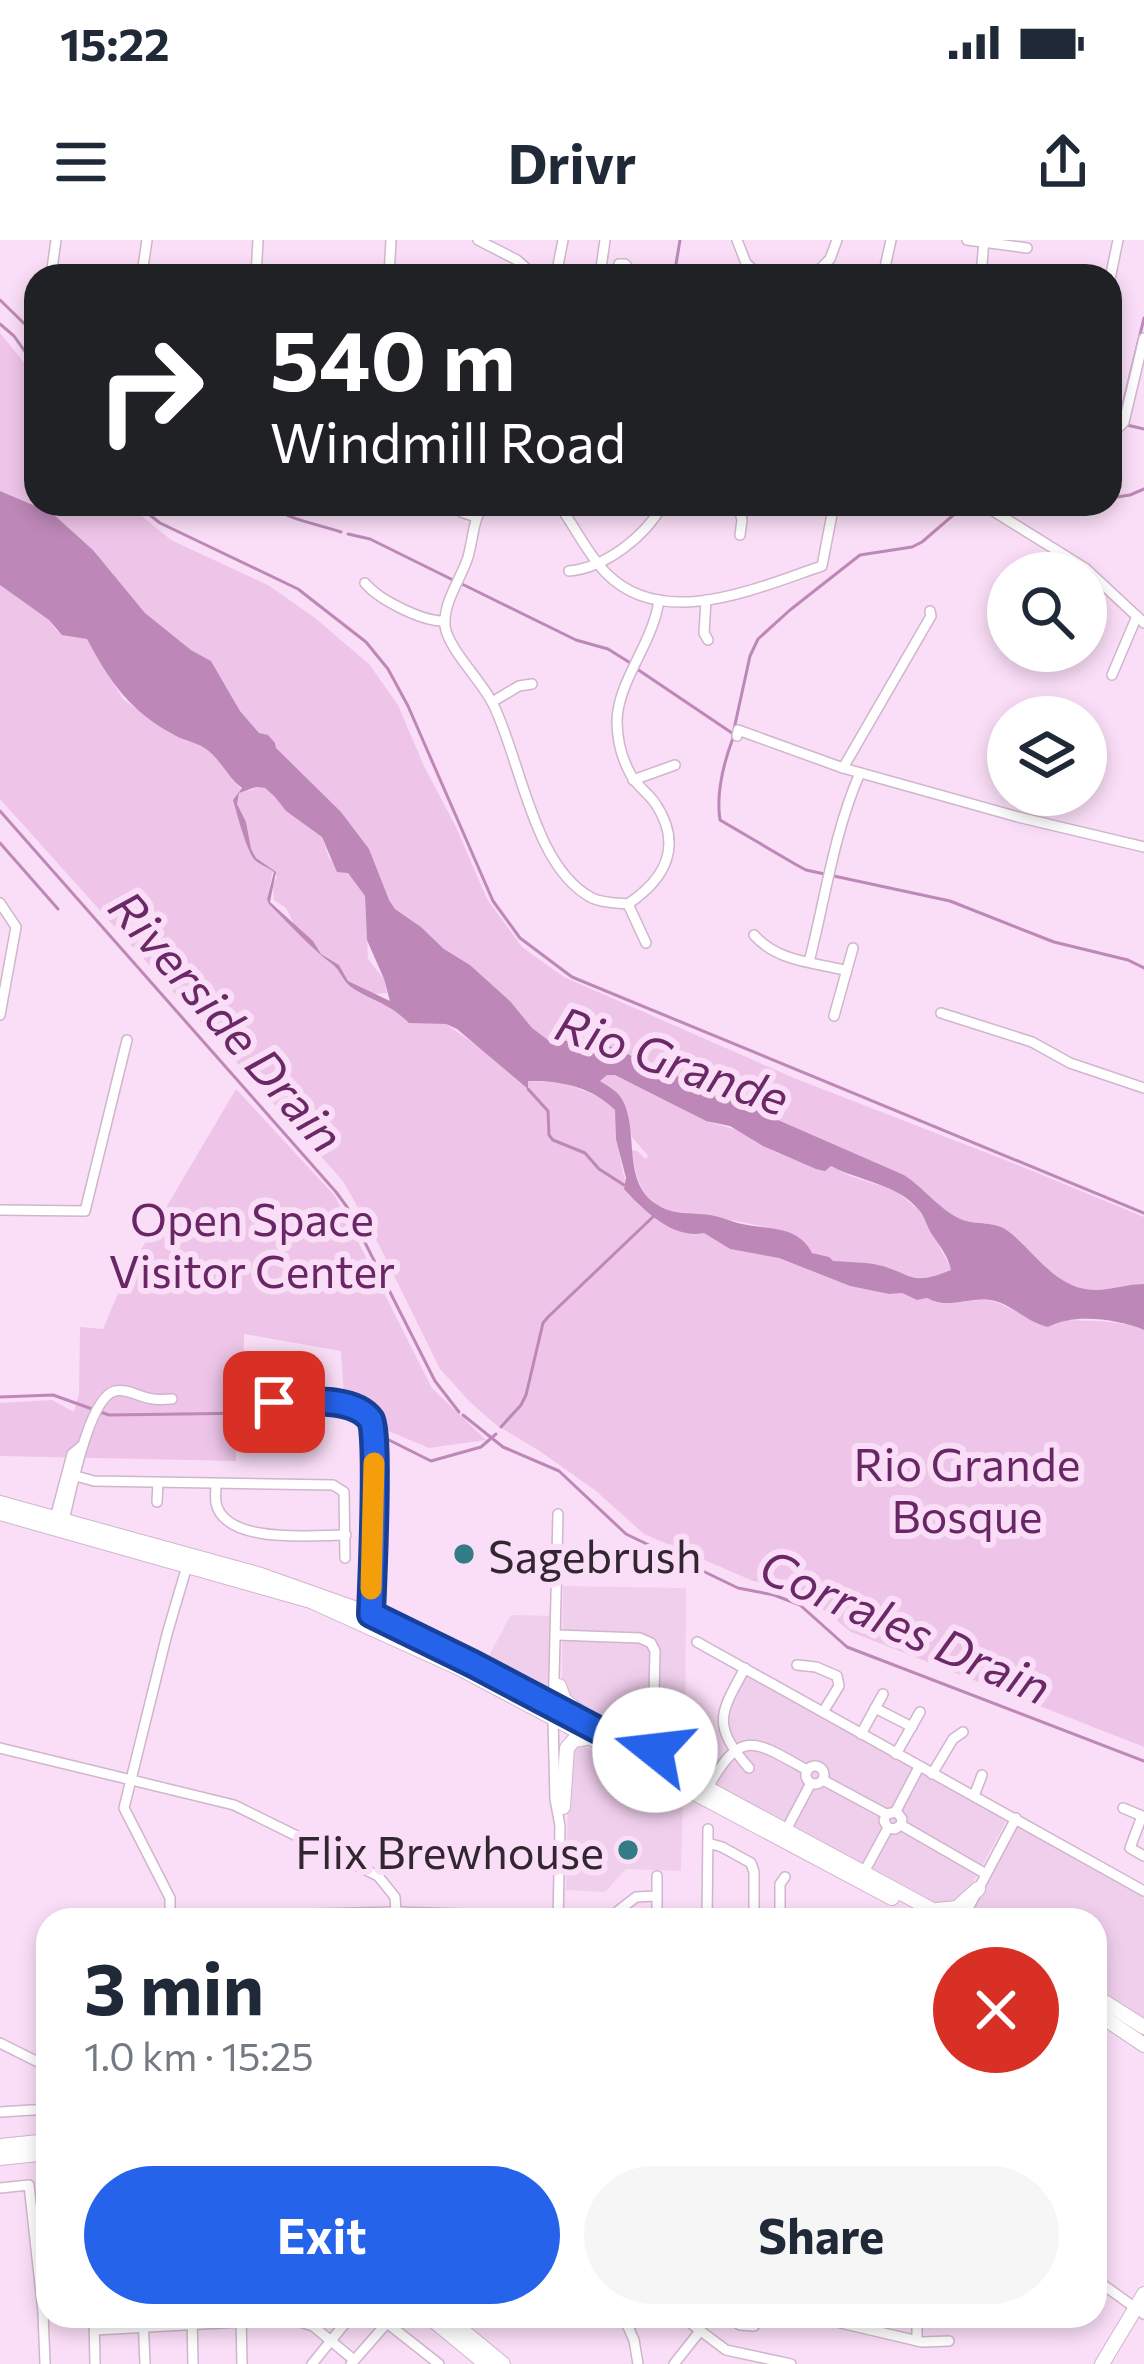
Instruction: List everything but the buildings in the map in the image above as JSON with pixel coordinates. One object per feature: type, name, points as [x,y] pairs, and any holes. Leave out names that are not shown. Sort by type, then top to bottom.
[{"type":"main road","points":[[0,1503],[187,1566],[311,1601],[633,1748],[921,1908]]},
{"type":"main road","points":[[0,1514],[261,1575],[371,1614],[556,1714],[586,1738],[767,1820],[790,1823],[922,1908]]},
{"type":"main road","points":[[560,1686],[569,1706],[633,1748],[645,1748],[653,1739]]},
{"type":"main road","points":[[563,1807],[568,1745],[586,1738]]},
{"type":"main road","points":[[653,1739],[655,1750],[682,1768],[710,1798],[772,1831],[790,1823]]},
{"type":"main road","points":[[957,1908],[978,1889]]},
{"type":"main road","points":[[1107,2003],[1144,2026]]},
{"type":"main road","points":[[1107,2020],[1144,2045]]},
{"type":"main road","points":[[0,2146],[36,2142]]},
{"type":"main road","points":[[0,2158],[36,2154]]},
{"type":"main road","points":[[1102,2364],[1142,2307]]},
{"type":"main road","points":[[1112,2364],[1142,2307]]},
{"type":"main road","points":[[442,2328],[486,2364]]},
{"type":"main road","points":[[460,2328],[503,2364]]},
{"type":"street","points":[[478,240],[522,264]]},
{"type":"street","points":[[968,240],[1027,248]]},
{"type":"street","points":[[1122,422],[1144,338]]},
{"type":"street","points":[[473,516],[468,555],[446,616],[450,642],[492,702],[546,846],[572,885],[596,901],[628,904],[650,890],[667,856],[663,818],[633,780],[617,724],[619,703],[652,633],[659,600]]},
{"type":"street","points":[[566,516],[598,563],[622,587],[659,600],[706,600],[822,566],[832,516]]},
{"type":"street","points":[[568,572],[598,563],[645,530],[655,516]]},
{"type":"street","points":[[740,535],[741,516]]},
{"type":"street","points":[[1001,516],[1085,568],[1140,619],[1112,675]]},
{"type":"street","points":[[365,583],[373,592],[422,617],[446,616]]},
{"type":"street","points":[[706,600],[704,633],[708,640]]},
{"type":"street","points":[[842,768],[930,611]]},
{"type":"street","points":[[492,702],[532,684]]},
{"type":"street","points":[[737,736],[738,730],[842,768],[1144,847]]},
{"type":"street","points":[[633,780],[674,765]]},
{"type":"street","points":[[809,962],[828,875],[860,773]]},
{"type":"street","points":[[0,903],[16,927],[0,1015]]},
{"type":"street","points":[[628,904],[646,943]]},
{"type":"street","points":[[754,935],[778,955],[846,973]]},
{"type":"street","points":[[834,1016],[853,947]]},
{"type":"street","points":[[941,1013],[1032,1042],[1098,1074],[1144,1088]]},
{"type":"street","points":[[0,1210],[86,1211],[127,1040]]},
{"type":"street","points":[[58,1524],[82,1445],[105,1395],[121,1390],[172,1400]]},
{"type":"street","points":[[231,1400],[341,1403],[368,1416],[373,1432],[371,1614]]},
{"type":"street","points":[[58,1524],[72,1454],[82,1445]]},
{"type":"street","points":[[76,1476],[94,1481],[333,1485],[344,1492],[345,1558]]},
{"type":"street","points":[[157,1502],[158,1483]]},
{"type":"street","points":[[216,1484],[216,1505],[233,1526],[252,1533],[346,1535]]},
{"type":"street","points":[[558,1514],[555,1799],[560,1820],[560,1908]]},
{"type":"street","points":[[170,1908],[170,1898],[124,1808],[187,1566]]},
{"type":"street","points":[[557,1636],[560,1686],[556,1714],[563,1807],[560,1908]]},
{"type":"street","points":[[557,1636],[640,1637],[651,1642],[655,1651],[653,1739]]},
{"type":"street","points":[[697,1642],[1140,1888],[1144,1871]]},
{"type":"street","points":[[797,1665],[837,1676],[839,1685],[823,1712]]},
{"type":"street","points":[[745,1668],[722,1713],[723,1725],[749,1768]]},
{"type":"street","points":[[861,1734],[883,1694]]},
{"type":"street","points":[[875,1708],[912,1727]]},
{"type":"street","points":[[896,1754],[920,1712]]},
{"type":"street","points":[[932,1774],[952,1738],[963,1732]]},
{"type":"street","points":[[702,1790],[723,1761],[749,1745],[766,1747],[807,1770]]},
{"type":"street","points":[[0,1748],[234,1805],[378,1876],[394,1897],[395,1908]]},
{"type":"street","points":[[888,1828],[884,1821],[919,1766]]},
{"type":"street","points":[[807,1770],[821,1767],[824,1780]]},
{"type":"street","points":[[807,1770],[811,1783],[824,1780]]},
{"type":"street","points":[[974,1796],[982,1775]]},
{"type":"street","points":[[824,1780],[902,1816],[901,1826]]},
{"type":"street","points":[[790,1823],[811,1783]]},
{"type":"street","points":[[1123,1808],[1143,1816],[1130,1848],[1144,1856]]},
{"type":"street","points":[[968,1908],[1016,1818]]},
{"type":"street","points":[[888,1828],[901,1826]]},
{"type":"street","points":[[901,1826],[986,1874]]},
{"type":"street","points":[[864,1872],[888,1828]]},
{"type":"street","points":[[707,1908],[708,1829]]},
{"type":"street","points":[[708,1843],[751,1863],[754,1908]]},
{"type":"street","points":[[656,1908],[657,1876]]},
{"type":"street","points":[[780,1908],[780,1884],[785,1877]]},
{"type":"street","points":[[622,1908],[636,1897],[656,1896]]},
{"type":"street","points":[[0,2043],[36,2061]]},
{"type":"street","points":[[0,2112],[36,2110]]},
{"type":"street","points":[[0,2188],[28,2185],[36,2253]]},
{"type":"street","points":[[1107,2286],[1142,2307]]},
{"type":"street","points":[[44,2328],[45,2364]]},
{"type":"street","points":[[95,2364],[95,2330],[107,2328]]},
{"type":"street","points":[[144,2328],[145,2364]]},
{"type":"street","points":[[193,2328],[193,2364]]},
{"type":"street","points":[[241,2328],[242,2364]]},
{"type":"street","points":[[315,2328],[353,2362],[383,2328]]},
{"type":"street","points":[[312,2364],[341,2328]]},
{"type":"street","points":[[394,2328],[439,2364]]},
{"type":"street","points":[[628,2328],[638,2364]]},
{"type":"street","points":[[696,2328],[720,2347],[752,2360],[791,2364]]},
{"type":"street","points":[[877,2328],[917,2341],[949,2341]]},
{"type":"street","points":[[917,2328],[917,2341]]},
{"type":"street","points":[[674,2364],[700,2331]]},
{"type":"street","points":[[416,2364],[426,2353]]},
{"type":"shaded area","name":"Rio Grande","points":[[0,491],[24,501],[24,516],[55,516],[93,550],[145,613],[211,661],[240,711],[341,812],[369,849],[395,909],[470,965],[548,1040],[600,1042],[904,1175],[956,1217],[1008,1231],[1070,1284],[1098,1290],[1144,1284],[1144,1330],[1096,1319],[1048,1327],[995,1301],[944,1303],[850,1286],[779,1258],[730,1249],[704,1233],[682,1232],[660,1222],[624,1189],[615,1110],[586,1090],[563,1084],[528,1081],[528,1089],[457,1029],[409,1023],[351,987],[269,904],[274,872],[256,861],[249,850],[233,800],[242,788],[200,745],[160,727],[135,707],[87,639],[62,635],[0,585]],"holes":[[[265,788],[286,811],[322,837],[337,872],[348,873],[365,896],[367,940],[390,1001],[348,981],[339,965],[321,954],[270,902],[276,872],[256,858],[237,804],[239,793]],[[615,1075],[816,1169],[825,1171],[831,1166],[900,1194],[921,1213],[951,1270],[918,1278],[874,1264],[833,1261],[812,1253],[800,1238],[784,1231],[662,1208],[638,1182],[630,1126],[620,1096],[600,1081]]]},
{"type":"shaded area","points":[[563,1586],[686,1588],[685,1765],[573,1705],[562,1685]]},
{"type":"shaded area","points":[[511,1615],[553,1616],[548,1696],[486,1661]]},
{"type":"shaded area","points":[[746,1675],[1008,1818],[963,1901],[934,1906],[926,1897],[714,1785],[726,1762],[739,1752],[725,1717]]},
{"type":"shaded area","points":[[582,1743],[683,1798],[681,1871],[626,1869],[605,1892],[566,1890],[569,1751]]},
{"type":"shaded area","points":[[1018,1826],[1144,1898],[1144,2021],[1107,1998],[1107,1908],[974,1908]]},
{"type":"green space","points":[[0,333],[24,362],[24,501],[0,491]]},
{"type":"green space","points":[[55,516],[142,516],[171,540],[268,585],[369,664],[398,705],[487,899],[522,947],[564,977],[794,1078],[1144,1217],[1144,1284],[1098,1290],[1070,1284],[1008,1231],[956,1217],[904,1175],[600,1042],[548,1040],[470,965],[395,909],[275,743],[240,711],[211,661],[145,613],[93,550]]},
{"type":"green space","name":"Rio Grande Bosque","points":[[0,585],[56,630],[87,639],[123,699],[167,731],[216,756],[242,791],[265,788],[286,811],[322,837],[329,858],[365,896],[368,959],[384,979],[387,993],[375,994],[348,981],[339,965],[321,954],[295,926],[286,908],[274,900],[277,877],[273,871],[267,899],[352,987],[393,1006],[409,1022],[446,1024],[527,1081],[562,1082],[604,1099],[615,1110],[631,1194],[665,1224],[686,1233],[704,1233],[730,1249],[779,1258],[850,1286],[941,1303],[991,1301],[1032,1316],[1112,1322],[1144,1330],[1144,1747],[851,1632],[811,1600],[753,1581],[644,1534],[596,1491],[495,1424],[469,1401],[440,1369],[343,1181],[0,799]]},
{"type":"green space","points":[[615,1074],[706,1121],[744,1132],[777,1153],[817,1169],[831,1166],[894,1190],[919,1210],[952,1270],[917,1278],[874,1264],[833,1261],[771,1229],[679,1214],[658,1206],[644,1191],[636,1172],[632,1150],[648,1156],[632,1137],[623,1101],[600,1081]]},
{"type":"green space","name":"Open Space Visitor Center","points":[[236,1089],[335,1196],[432,1388],[486,1440],[429,1448],[381,1428],[374,1413],[344,1397],[341,1351],[244,1334],[236,1461],[0,1456],[0,1403],[52,1400],[74,1412],[79,1394],[80,1327],[103,1329],[125,1277]]},
{"type":"waterway","points":[[676,264],[680,240]]},
{"type":"waterway","points":[[0,300],[24,323]]},
{"type":"waterway","points":[[1122,409],[1144,318]]},
{"type":"waterway","points":[[0,324],[24,350]]},
{"type":"waterway","points":[[1127,425],[1144,429]]},
{"type":"waterway","points":[[1122,496],[1144,489]]},
{"type":"waterway","points":[[151,516],[298,589],[366,642],[408,706],[493,901],[520,938],[572,977],[1144,1213]]},
{"type":"waterway","points":[[289,516],[341,532]]},
{"type":"waterway","points":[[734,729],[758,639],[860,555],[912,547],[952,516]]},
{"type":"waterway","points":[[348,534],[370,539],[453,580]]},
{"type":"waterway","points":[[462,584],[632,664]]},
{"type":"waterway","points":[[637,669],[732,733]]},
{"type":"waterway","points":[[733,738],[722,778],[720,820],[795,864],[950,901],[1054,942],[1144,968]]},
{"type":"waterway","name":"Riverside Drain","points":[[0,811],[336,1192],[435,1381],[459,1412]]},
{"type":"waterway","points":[[0,843],[58,909]]},
{"type":"waterway","points":[[528,1089],[548,1111],[553,1140],[585,1153],[624,1185]]},
{"type":"waterway","points":[[501,1427],[526,1395],[543,1323],[657,1213]]},
{"type":"waterway","points":[[0,1397],[53,1395],[109,1415],[329,1412],[370,1431]]},
{"type":"waterway","name":"Corrales Drain","points":[[463,1415],[503,1447],[559,1471],[626,1534],[738,1588],[800,1605],[847,1647],[1144,1761]]},
{"type":"waterway","points":[[379,1435],[431,1461],[481,1447],[496,1434]]},
{"type":"slow traffic","points":[[371,1589],[374,1463]]},
{"type":"place","name":"Sagebrush","points":[[464,1554]]},
{"type":"place","name":"Flix Brewhouse","points":[[628,1850]]},
{"type":"route","points":[[274,1402],[341,1403],[371,1420],[371,1614],[634,1749],[645,1748],[653,1739],[655,1750]]}]
